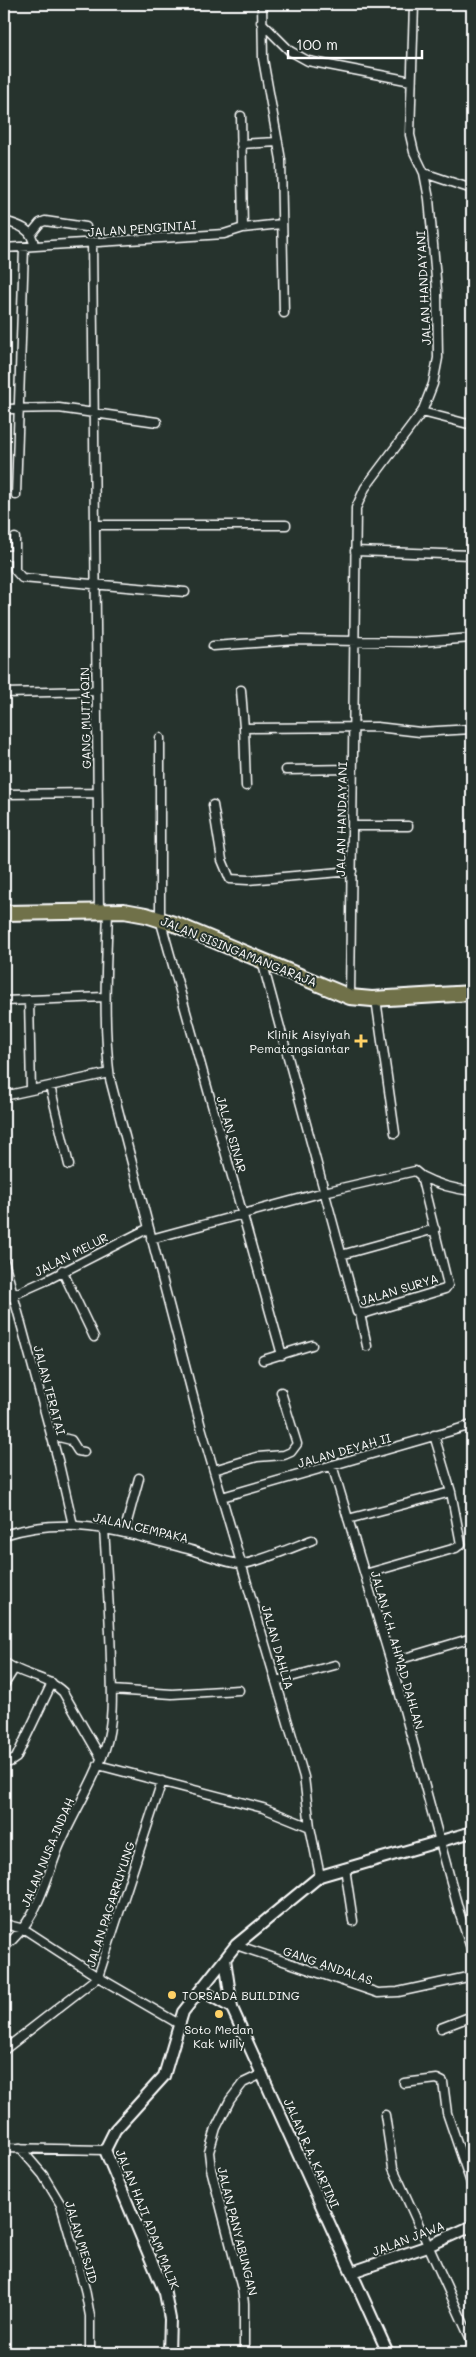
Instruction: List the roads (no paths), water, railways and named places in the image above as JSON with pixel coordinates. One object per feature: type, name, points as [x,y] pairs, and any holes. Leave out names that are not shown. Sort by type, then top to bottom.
[{"type":"highway","name":"JALAN SISINGAMANGARAJA","points":[[4,913],[124,911],[160,919],[350,996],[376,999],[472,994]]},
{"type":"street","points":[[262,4],[263,59],[281,160],[284,313]]},
{"type":"street","name":"JALAN HANDAYANI","points":[[350,996],[356,508],[365,488],[422,412],[433,384],[438,358],[437,290],[424,174],[414,152],[410,135],[410,81],[414,4]]},
{"type":"street","points":[[262,22],[290,51],[308,62],[410,81]]},
{"type":"street","points":[[241,116],[243,228]]},
{"type":"street","points":[[241,144],[278,142]]},
{"type":"street","points":[[424,174],[472,189]]},
{"type":"street","points":[[4,221],[23,226],[31,234],[34,246]]},
{"type":"street","points":[[31,234],[40,223],[45,221],[86,227]]},
{"type":"street","name":"JALAN PENGINTAI","points":[[4,248],[224,234],[243,228],[282,224]]},
{"type":"street","name":"GANG MUTTAQIN","points":[[92,242],[97,792],[103,912],[106,1043],[109,1073],[149,1228]]},
{"type":"street","points":[[16,495],[24,247]]},
{"type":"street","points":[[4,409],[59,408],[157,422]]},
{"type":"street","points":[[422,412],[472,425]]},
{"type":"street","points":[[95,524],[286,525]]},
{"type":"street","points":[[15,538],[15,570],[22,578],[185,592]]},
{"type":"street","points":[[355,551],[472,555]]},
{"type":"street","points":[[4,555],[14,555]]},
{"type":"street","points":[[214,646],[297,640],[419,642],[472,638]]},
{"type":"street","points":[[241,690],[246,786]]},
{"type":"street","points":[[4,693],[96,691]]},
{"type":"street","points":[[244,728],[376,726],[420,732],[472,728]]},
{"type":"street","name":"JALAN SINAR","points":[[160,738],[160,919],[282,1355]]},
{"type":"street","points":[[286,770],[352,769]]},
{"type":"street","points":[[4,794],[97,792]]},
{"type":"street","points":[[213,805],[222,860],[230,879],[248,880],[352,871]]},
{"type":"street","points":[[352,826],[408,826]]},
{"type":"street","name":"JALAN SURYA","points":[[262,960],[357,1312],[360,1314],[445,1289],[448,1280],[421,1176]]},
{"type":"street","points":[[4,1001],[105,997]]},
{"type":"street","points":[[376,999],[395,1133]]},
{"type":"street","points":[[29,1000],[31,1090]]},
{"type":"street","points":[[4,1096],[109,1073]]},
{"type":"street","points":[[50,1086],[69,1165]]},
{"type":"street","points":[[152,1239],[324,1192],[415,1171],[436,1184],[472,1191]]},
{"type":"street","name":"JALAN DAHLIA","points":[[149,1228],[201,1427],[243,1564],[304,1776],[310,1827],[320,1876]]},
{"type":"street","name":"JALAN MELUR","points":[[4,1299],[47,1280],[62,1270],[149,1228]]},
{"type":"street","points":[[342,1255],[435,1229]]},
{"type":"street","name":"JALAN TERATAI","points":[[4,1261],[73,1525]]},
{"type":"street","points":[[62,1270],[94,1337]]},
{"type":"street","points":[[360,1314],[367,1346]]},
{"type":"street","points":[[264,1360],[312,1345]]},
{"type":"street","points":[[214,1470],[257,1457],[291,1452],[297,1444],[281,1392]]},
{"type":"street","name":"JALAN DEYAH II","points":[[222,1497],[472,1425]]},
{"type":"street","points":[[51,1435],[71,1440],[78,1451],[84,1452]]},
{"type":"street","points":[[365,1574],[459,1547],[461,1540],[451,1492],[434,1435]]},
{"type":"street","name":"JALAN K.H. AHMAD DAHLAN","points":[[332,1465],[365,1574],[472,1951]]},
{"type":"street","points":[[124,1533],[139,1478]]},
{"type":"street","points":[[348,1519],[451,1492]]},
{"type":"street","name":"JALAN CEMPAKA","points":[[4,1535],[30,1527],[73,1525],[124,1533],[243,1564]]},
{"type":"street","points":[[100,1761],[110,1730],[112,1690],[110,1606],[104,1529]]},
{"type":"street","points":[[243,1564],[312,1540]]},
{"type":"street","points":[[390,1662],[472,1638]]},
{"type":"street","points":[[4,1662],[14,1669],[52,1682],[64,1692],[100,1761],[162,1781],[263,1808],[310,1827]]},
{"type":"street","points":[[276,1680],[335,1665]]},
{"type":"street","points":[[4,1685],[14,1669]]},
{"type":"street","points":[[4,1760],[10,1762],[16,1758],[52,1682]]},
{"type":"street","points":[[112,1690],[172,1694],[239,1690]]},
{"type":"street","name":"JALAN NUSA INDAH","points":[[4,1947],[18,1936],[31,1920],[60,1845],[100,1761]]},
{"type":"street","name":"JALAN PAGARRUYUNG","points":[[4,2050],[98,1977],[162,1781]]},
{"type":"street","points":[[320,1876],[472,1832]]},
{"type":"street","points":[[345,1868],[353,1921]]},
{"type":"street","name":"JALAN HAJI ADAM MALIK","points":[[169,2353],[170,2320],[165,2293],[105,2150],[114,2130],[164,2076],[183,2012],[236,1945],[320,1876]]},
{"type":"street","points":[[4,1924],[24,1928],[98,1977],[179,2024]]},
{"type":"street","name":"GANG ANDALAS","points":[[236,1945],[378,1994],[398,1992],[472,1976]]},
{"type":"street","name":"JALAN R.A. KARTINI","points":[[225,1960],[232,2008],[388,2353]]},
{"type":"street","points":[[201,1990],[232,2008]]},
{"type":"street","points":[[441,2028],[472,2016]]},
{"type":"street","name":"JALAN PANYABUNGAN","points":[[244,2353],[244,2303],[242,2288],[211,2169],[209,2152],[216,2128],[230,2100],[243,2083],[262,2074]]},
{"type":"street","points":[[404,2083],[437,2079],[443,2082],[448,2114],[472,2186]]},
{"type":"street","points":[[385,2115],[393,2168],[472,2342]]},
{"type":"street","points":[[4,2148],[105,2150]]},
{"type":"street","name":"JALAN MESJID","points":[[20,2148],[43,2175],[61,2205],[85,2289],[90,2316],[90,2353]]},
{"type":"street","name":"JALAN JAWA","points":[[352,2272],[428,2246],[472,2226]]},
{"type":"place","name":"Klinik Aisyiyah Pematangsiantar","points":[[361,1041]]},
{"type":"place","name":"TORSADA BUILDING","points":[[172,1995]]},
{"type":"place","name":"Soto Medan Kak Willy","points":[[219,2014]]}]
